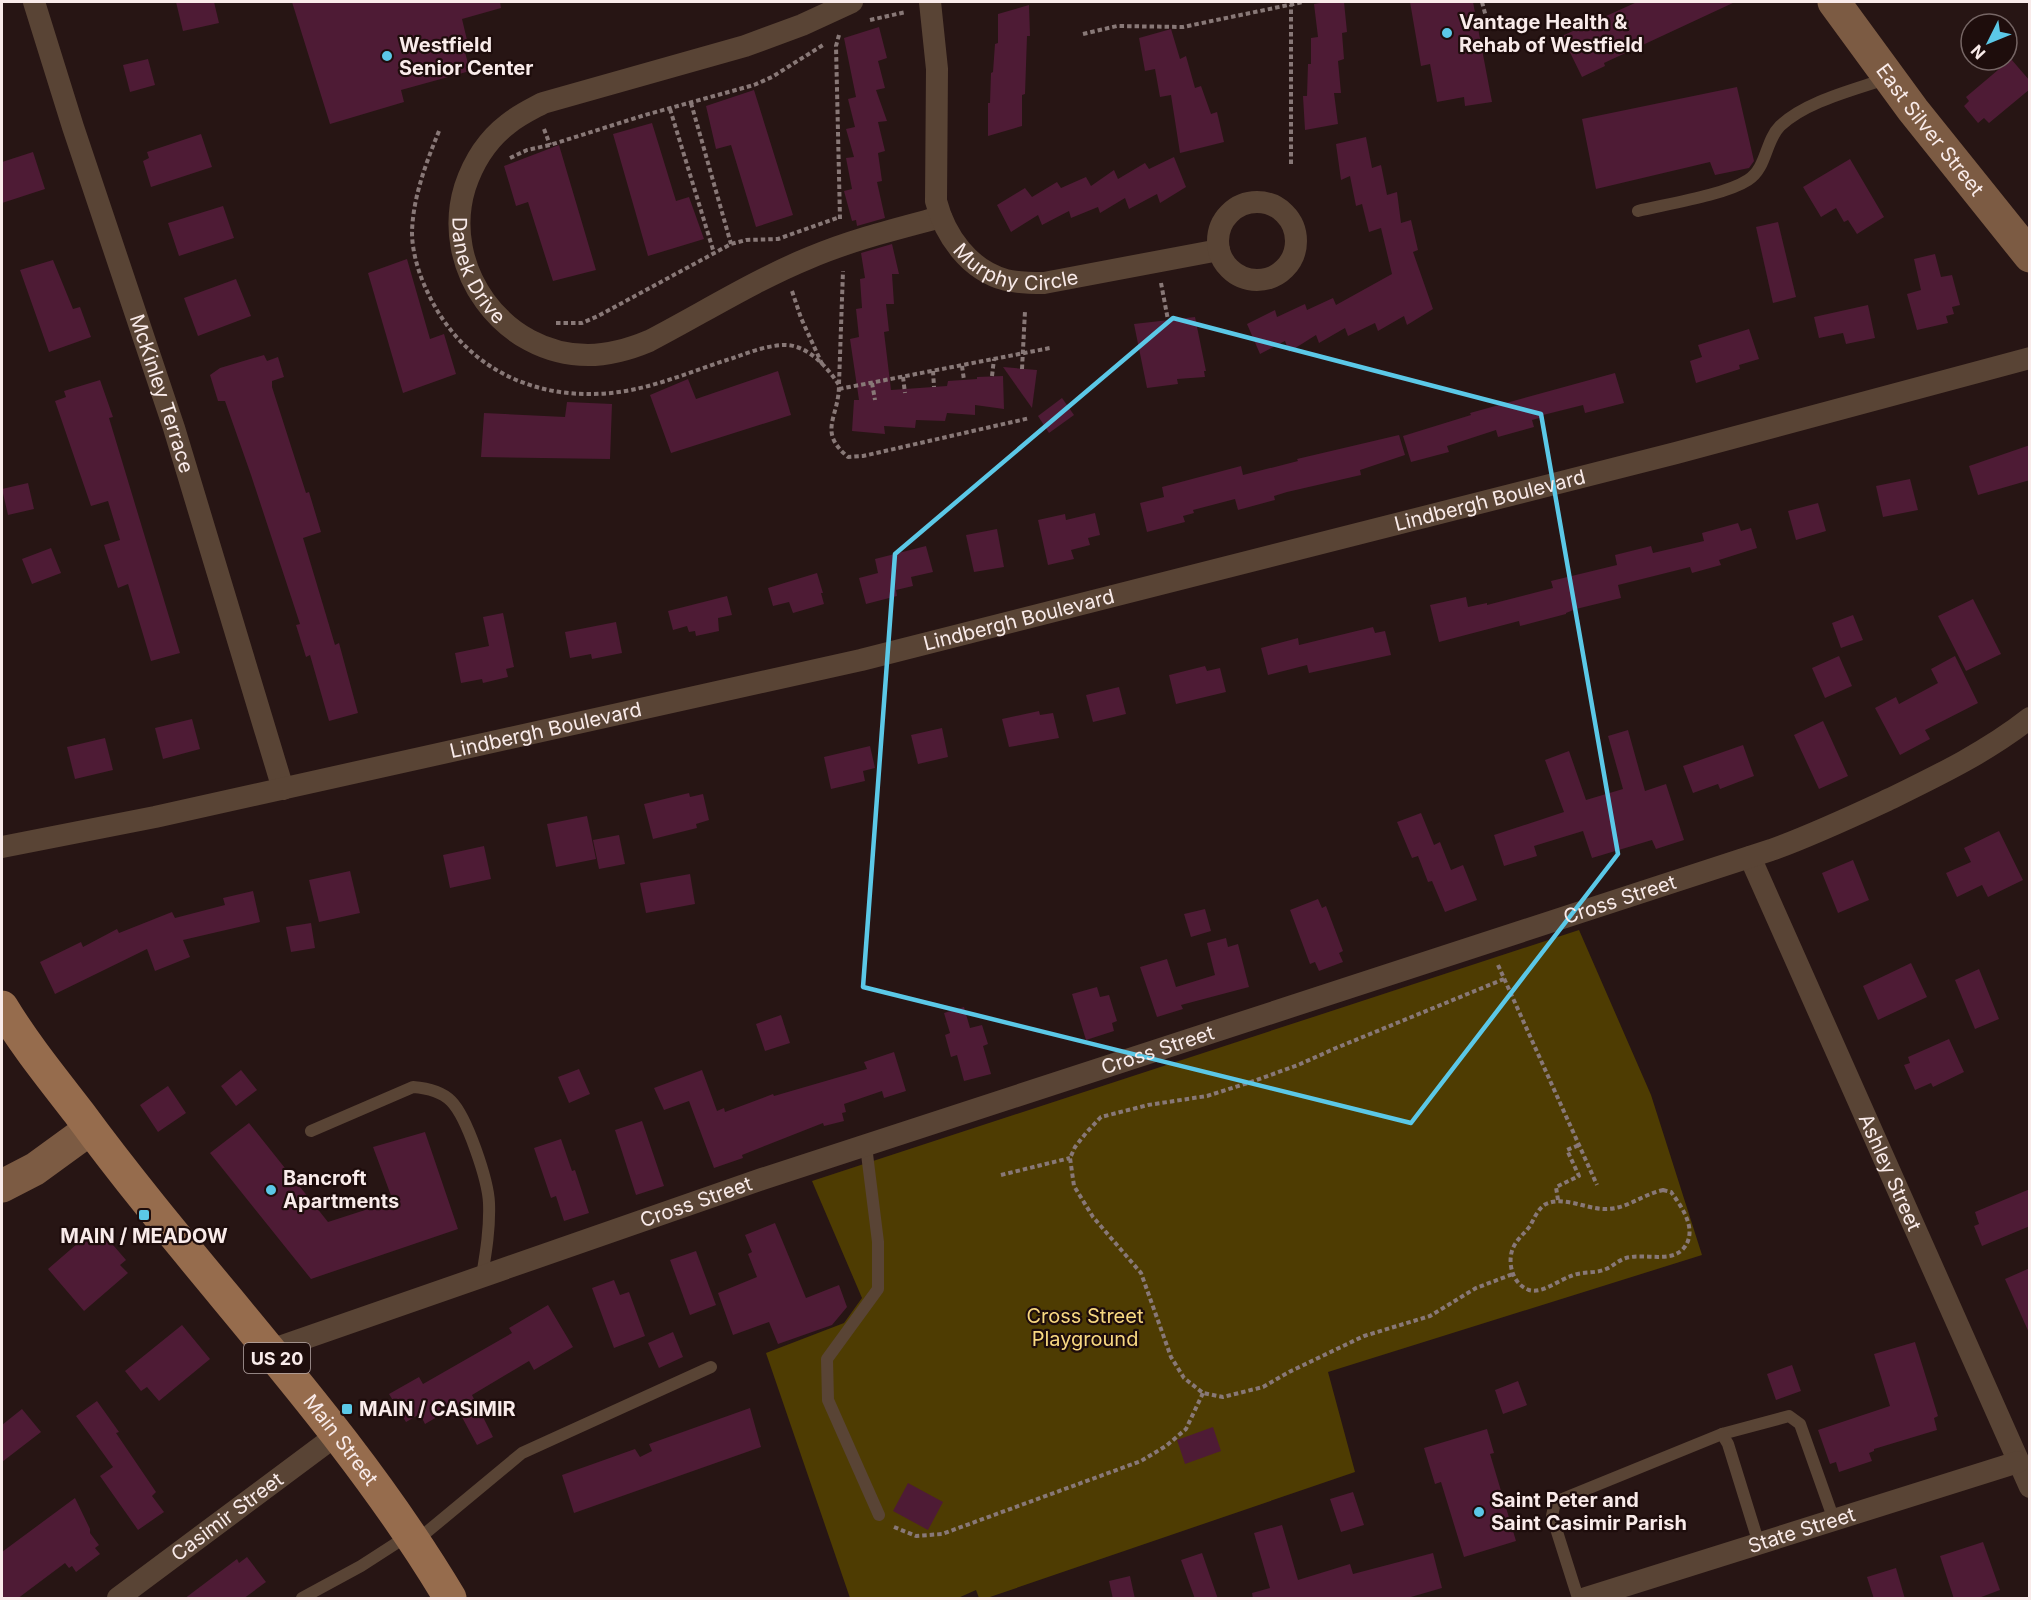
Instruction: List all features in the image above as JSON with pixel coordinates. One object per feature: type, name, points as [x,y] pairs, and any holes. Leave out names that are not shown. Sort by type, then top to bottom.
[{"type":"main road","name":"East Silver Street","points":[[1834,2],[1889,78],[2030,256]]},
{"type":"main road","name":"Main Street","points":[[2,1007],[52,1080],[174,1236],[271,1350],[338,1434],[412,1538],[450,1599]]},
{"type":"main road","points":[[2,1186],[35,1169],[90,1129]]},
{"type":"street","name":"McKinley Terrace","points":[[34,2],[73,127],[174,429],[283,789]]},
{"type":"street","name":"Danek Drive","points":[[852,2],[763,40],[543,104],[507,125],[491,139],[478,156],[463,195],[459,216],[462,248],[471,278],[481,297],[509,327],[546,348],[567,353],[609,354],[650,341],[786,268],[846,244],[940,217]]},
{"type":"street","name":"Murphy Circle","points":[[930,2],[937,69],[936,201],[940,217],[948,233],[969,259],[986,272],[1005,280],[1025,283],[1061,280],[1219,250]]},
{"type":"street","name":"Lindbergh Boulevard","points":[[2,847],[155,817],[861,660],[1676,453],[2030,358]]},
{"type":"street","name":"Cross Street","points":[[271,1350],[762,1179],[1750,857],[1819,832],[1923,783],[1988,747],[2030,718]]},
{"type":"street","name":"Ashley Street","points":[[1750,857],[2030,1487]]},
{"type":"street","name":"Casimir Street","points":[[118,1599],[338,1434]]},
{"type":"street","name":"State Street","points":[[1586,1599],[2018,1462]]},
{"type":"lane","points":[[1638,211],[1726,189],[1748,180],[1760,168],[1768,146],[1779,127],[1805,108],[1889,78]]},
{"type":"lane","points":[[311,1131],[413,1087],[430,1089],[450,1100],[464,1120],[486,1184],[489,1220],[482,1276]]},
{"type":"lane","points":[[866,1146],[878,1242],[878,1289],[827,1359],[828,1400],[879,1515]]},
{"type":"lane","points":[[302,1599],[412,1538],[522,1453],[711,1367]]},
{"type":"lane","points":[[1578,1599],[1552,1516],[1555,1502],[1722,1434],[1789,1416],[1800,1424],[1834,1520]]},
{"type":"lane","points":[[1722,1434],[1728,1444],[1759,1544]]},
{"type":"path","points":[[1083,34],[1117,26],[1183,27],[1304,2]]},
{"type":"path","points":[[1482,2],[1486,17]]},
{"type":"path","points":[[1291,5],[1291,164]]},
{"type":"path","points":[[859,23],[908,12]]},
{"type":"path","points":[[502,164],[509,158],[527,150],[754,85],[772,77],[839,35],[846,28]]},
{"type":"path","points":[[839,35],[836,46],[840,226]]},
{"type":"path","points":[[691,103],[731,244]]},
{"type":"path","points":[[670,108],[714,253]]},
{"type":"path","points":[[542,122],[550,145]]},
{"type":"path","points":[[439,131],[424,170],[414,214],[412,234],[415,255],[422,282],[437,314],[474,355],[499,373],[547,391],[572,395],[622,391],[771,347],[787,345],[800,349],[823,364]]},
{"type":"path","points":[[546,323],[582,323],[731,244],[746,240],[778,239],[840,217]]},
{"type":"path","points":[[786,268],[797,307],[823,364],[839,387]]},
{"type":"path","points":[[843,270],[839,387],[831,424],[831,437],[836,448],[848,457],[863,456],[1030,418]]},
{"type":"path","points":[[1160,277],[1168,320]]},
{"type":"path","points":[[1022,369],[1025,311]]},
{"type":"path","points":[[839,387],[872,383],[1050,348]]},
{"type":"path","points":[[992,376],[994,359]]},
{"type":"path","points":[[962,366],[964,380]]},
{"type":"path","points":[[933,371],[934,387]]},
{"type":"path","points":[[903,377],[905,393]]},
{"type":"path","points":[[872,383],[875,400]]},
{"type":"path","points":[[1498,965],[1597,1185]]},
{"type":"path","points":[[1504,980],[1298,1065],[1251,1082],[1207,1096],[1148,1105],[1101,1117],[1086,1132],[1070,1158],[1074,1186],[1092,1217],[1141,1273],[1171,1357],[1184,1378],[1203,1393],[1223,1397],[1263,1387],[1364,1336],[1430,1316],[1476,1288],[1513,1274]]},
{"type":"path","points":[[1558,1200],[1556,1187],[1579,1176],[1567,1150],[1579,1144]]},
{"type":"path","points":[[1001,1175],[1070,1158]]},
{"type":"path","points":[[1663,1190],[1671,1192],[1682,1206],[1686,1216],[1690,1234],[1688,1241],[1678,1254],[1625,1258],[1606,1269],[1578,1273],[1536,1291],[1528,1290],[1518,1283],[1513,1274],[1511,1256],[1517,1240],[1527,1230],[1539,1209],[1558,1200],[1602,1209],[1624,1208],[1654,1192],[1663,1190]]},
{"type":"path","points":[[879,1515],[896,1528],[916,1536],[942,1534],[1141,1461],[1166,1446],[1186,1429],[1203,1393]]},
{"type":"highlighted area","points":[[1173,318],[1541,414],[1618,854],[1411,1123],[863,987],[895,554]]},
{"type":"green space","name":"Cross Street Playground","points":[[1579,930],[1651,1095],[1702,1255],[1328,1372],[1355,1472],[987,1598],[979,1598],[976,1590],[958,1598],[850,1598],[766,1353],[844,1323],[862,1298],[812,1181]]},
{"type":"building","points":[[176,2],[214,2],[219,23],[183,31]]},
{"type":"building","name":"Westfield Senior Center","points":[[292,2],[500,2],[501,8],[462,19],[467,40],[462,41],[470,71],[401,90],[404,102],[330,124]]},
{"type":"building","points":[[1344,2],[1347,32],[1342,33],[1344,59],[1338,61],[1341,93],[1334,93],[1338,124],[1305,130],[1303,96],[1307,96],[1311,38],[1318,37],[1314,4]]},
{"type":"building","name":"Vantage Health & Rehab of Westfield","points":[[1410,2],[1473,2],[1492,102],[1465,106],[1464,97],[1437,102],[1430,64],[1421,66]]},
{"type":"building","points":[[1637,2],[1735,2],[1604,63],[1605,66],[1582,77],[1562,36]]},
{"type":"building","points":[[1029,5],[1030,36],[1027,36],[1022,126],[988,136],[988,103],[990,103],[995,44],[998,43],[998,14]]},
{"type":"building","points":[[879,27],[887,58],[878,61],[885,88],[876,90],[887,121],[878,122],[885,151],[878,153],[882,181],[877,182],[885,218],[857,226],[856,220],[852,221],[844,191],[852,189],[846,158],[854,157],[846,129],[855,127],[848,99],[856,97],[844,38]]},
{"type":"building","points":[[1171,29],[1180,59],[1186,56],[1195,88],[1201,86],[1211,114],[1217,112],[1224,142],[1180,153],[1171,95],[1160,97],[1155,69],[1145,71],[1139,38]]},
{"type":"building","points":[[148,59],[155,85],[130,92],[123,65]]},
{"type":"building","points":[[2019,68],[2030,81],[2030,89],[1989,123],[1984,118],[1978,123],[1964,106],[1969,101],[1966,97],[1996,72],[2019,72]]},
{"type":"building","points":[[1737,87],[1754,161],[1749,168],[1715,175],[1710,162],[1596,189],[1582,119]]},
{"type":"building","points":[[754,90],[793,215],[756,227],[731,145],[716,149],[706,106]]},
{"type":"building","points":[[652,123],[676,201],[689,197],[704,239],[648,256],[613,134]]},
{"type":"building","points":[[201,134],[212,167],[151,187],[143,161],[149,158],[147,152]]},
{"type":"building","points":[[1366,137],[1372,168],[1381,165],[1387,195],[1397,192],[1401,223],[1411,220],[1418,250],[1413,252],[1433,309],[1407,325],[1404,316],[1378,331],[1375,323],[1348,336],[1345,328],[1319,343],[1316,335],[1289,352],[1285,341],[1260,354],[1247,324],[1275,310],[1277,317],[1305,304],[1307,310],[1333,298],[1336,305],[1392,274],[1381,228],[1369,232],[1362,204],[1356,206],[1350,176],[1341,180],[1336,144]]},
{"type":"building","points":[[559,145],[596,270],[553,281],[528,202],[516,206],[504,166]]},
{"type":"building","points":[[33,152],[45,189],[2,203],[2,162]]},
{"type":"building","points":[[1174,157],[1186,187],[1160,203],[1157,194],[1129,209],[1125,198],[1100,213],[1098,207],[1071,218],[1069,211],[1042,225],[1038,215],[1011,232],[997,205],[1025,188],[1032,197],[1057,182],[1061,188],[1086,177],[1091,186],[1114,170],[1118,179],[1145,163],[1149,169]]},
{"type":"building","points":[[1850,159],[1884,217],[1857,234],[1848,220],[1844,222],[1836,208],[1821,217],[1803,187]]},
{"type":"building","points":[[223,206],[234,238],[179,256],[168,223]]},
{"type":"building","points":[[1778,222],[1796,297],[1773,303],[1756,227]]},
{"type":"building","points":[[892,244],[899,274],[892,274],[894,304],[886,304],[889,331],[884,332],[891,390],[947,386],[948,381],[1003,376],[1004,409],[975,405],[975,415],[947,413],[945,421],[916,420],[915,428],[884,426],[885,434],[852,431],[854,400],[859,400],[850,339],[859,337],[856,309],[862,308],[860,279],[865,278],[861,253]]},
{"type":"building","points":[[1935,254],[1941,277],[1952,275],[1960,305],[1952,307],[1954,314],[1946,316],[1948,323],[1917,330],[1907,294],[1921,290],[1914,259]]},
{"type":"building","points":[[407,259],[430,339],[444,334],[456,374],[403,393],[368,273]]},
{"type":"building","points":[[53,260],[73,309],[80,307],[91,337],[49,352],[20,270]]},
{"type":"building","points":[[236,279],[251,316],[198,336],[184,298]]},
{"type":"building","points":[[1868,305],[1875,338],[1846,344],[1843,333],[1819,338],[1814,317]]},
{"type":"building","points":[[1195,317],[1206,371],[1204,371],[1205,377],[1177,379],[1178,384],[1147,388],[1134,324]]},
{"type":"building","points":[[1749,329],[1759,359],[1739,365],[1740,369],[1696,383],[1690,361],[1702,357],[1698,345]]},
{"type":"building","points":[[264,355],[267,361],[278,357],[284,377],[272,381],[272,387],[321,532],[303,538],[335,645],[339,643],[358,713],[329,721],[310,655],[306,657],[296,625],[300,624],[251,475],[225,401],[218,401],[210,375],[220,368]]},
{"type":"building","points":[[1003,367],[1037,370],[1032,408]]},
{"type":"building","points":[[778,371],[791,415],[671,453],[650,395],[688,379],[696,399]]},
{"type":"building","points":[[1615,373],[1624,403],[1585,413],[1583,405],[1543,415],[1543,417],[1532,420],[1534,427],[1498,437],[1496,430],[1447,446],[1449,452],[1411,462],[1403,436],[1471,415],[1470,413]]},
{"type":"building","points":[[100,380],[113,417],[109,418],[180,653],[151,661],[128,584],[118,588],[104,545],[120,540],[108,501],[91,506],[55,401],[66,397],[64,391]]},
{"type":"building","points":[[1062,398],[1074,415],[1049,433],[1038,416]]},
{"type":"building","points":[[567,402],[612,404],[610,459],[481,457],[484,413],[565,417]]},
{"type":"building","points":[[1399,435],[1405,455],[1360,470],[1361,475],[1287,492],[1274,496],[1275,500],[1238,510],[1235,499],[1193,510],[1194,513],[1183,516],[1185,522],[1147,532],[1140,503],[1164,497],[1162,487],[1241,466],[1243,475],[1298,461],[1297,459]]},
{"type":"building","points":[[2030,445],[2030,480],[1978,495],[1969,466]]},
{"type":"building","points":[[1910,479],[1918,510],[1883,517],[1876,486]]},
{"type":"building","points":[[28,483],[34,509],[8,515],[2,489]]},
{"type":"building","points":[[1818,503],[1826,531],[1796,540],[1788,511]]},
{"type":"building","points":[[1095,513],[1100,535],[1088,538],[1090,545],[1071,550],[1074,559],[1048,565],[1038,520],[1065,514],[1066,520]]},
{"type":"building","points":[[1738,523],[1741,531],[1751,528],[1757,548],[1719,560],[1721,565],[1692,573],[1690,567],[1618,585],[1621,598],[1520,626],[1519,621],[1439,642],[1430,605],[1466,597],[1468,607],[1487,603],[1487,605],[1553,588],[1551,581],[1617,565],[1615,555],[1651,546],[1653,553],[1704,541],[1702,533]]},
{"type":"building","points":[[997,529],[1004,567],[974,572],[966,535]]},
{"type":"building","points":[[926,546],[933,572],[911,577],[913,586],[896,590],[897,596],[866,604],[859,578],[878,573],[875,559]]},
{"type":"building","points":[[51,548],[61,573],[32,584],[22,559]]},
{"type":"building","points":[[817,573],[824,604],[793,613],[789,602],[773,606],[768,588]]},
{"type":"building","points":[[727,596],[732,615],[718,618],[719,631],[696,636],[695,631],[689,632],[687,626],[673,630],[668,611]]},
{"type":"building","points":[[1973,599],[2001,654],[1966,671],[1938,616]]},
{"type":"building","points":[[503,613],[514,667],[506,669],[508,677],[483,683],[482,679],[461,683],[455,653],[489,646],[483,617]]},
{"type":"building","points":[[1853,615],[1863,640],[1841,648],[1832,623]]},
{"type":"building","points":[[616,622],[622,653],[592,659],[591,654],[570,658],[565,632]]},
{"type":"building","points":[[1373,627],[1375,633],[1385,631],[1391,655],[1309,673],[1307,665],[1268,675],[1261,648],[1298,638],[1299,645]]},
{"type":"building","points":[[1839,656],[1852,686],[1825,698],[1812,668]]},
{"type":"building","points":[[1955,656],[1978,703],[1925,730],[1930,739],[1900,755],[1875,708],[1896,697],[1899,704],[1938,683],[1931,669]]},
{"type":"building","points":[[1205,666],[1207,671],[1220,668],[1226,692],[1176,704],[1169,675]]},
{"type":"building","points":[[1119,687],[1126,714],[1093,722],[1086,695]]},
{"type":"building","points":[[1039,711],[1040,715],[1053,713],[1059,738],[1009,747],[1002,719]]},
{"type":"building","points":[[192,719],[200,749],[163,759],[155,728]]},
{"type":"building","points":[[1823,721],[1848,776],[1819,789],[1794,735]]},
{"type":"building","points":[[942,728],[948,757],[918,764],[911,735]]},
{"type":"building","points":[[1628,730],[1645,791],[1666,784],[1684,840],[1656,849],[1652,840],[1592,858],[1583,831],[1534,846],[1537,856],[1504,866],[1494,835],[1564,812],[1545,760],[1569,751],[1586,800],[1623,789],[1608,736]]},
{"type":"building","points":[[105,738],[113,770],[75,779],[67,747]]},
{"type":"building","points":[[1743,745],[1754,776],[1720,789],[1718,784],[1693,793],[1683,766]]},
{"type":"building","points":[[870,746],[875,768],[863,771],[865,781],[831,789],[824,757]]},
{"type":"building","points":[[689,793],[690,797],[703,794],[709,820],[696,824],[697,828],[653,839],[644,804]]},
{"type":"building","points":[[1421,813],[1434,845],[1440,842],[1451,870],[1463,865],[1477,900],[1445,912],[1432,881],[1428,882],[1418,856],[1412,858],[1397,822]]},
{"type":"building","points":[[587,816],[596,859],[556,867],[547,824]]},
{"type":"building","points":[[1999,831],[2023,880],[1988,897],[1982,885],[1957,897],[1946,873],[1971,862],[1964,848]]},
{"type":"building","points":[[619,835],[625,864],[599,869],[593,840]]},
{"type":"building","points":[[484,846],[491,879],[450,888],[443,855]]},
{"type":"building","points":[[1853,860],[1869,900],[1838,913],[1822,873]]},
{"type":"building","points":[[350,871],[360,913],[319,922],[309,880]]},
{"type":"building","points":[[690,874],[695,904],[646,913],[640,883]]},
{"type":"building","points":[[253,891],[260,922],[183,940],[190,957],[155,971],[147,949],[55,994],[40,962],[81,942],[83,947],[117,929],[119,933],[172,912],[175,918],[225,905],[223,898]]},
{"type":"building","points":[[1318,899],[1322,908],[1326,906],[1343,951],[1339,953],[1343,962],[1319,971],[1315,962],[1310,964],[1290,910]]},
{"type":"building","points":[[1205,909],[1211,931],[1191,937],[1184,914]]},
{"type":"building","points":[[311,923],[315,948],[291,952],[286,927]]},
{"type":"building","points":[[1226,938],[1228,947],[1238,944],[1249,987],[1181,1005],[1183,1009],[1157,1017],[1140,967],[1167,959],[1176,987],[1215,975],[1207,943]]},
{"type":"building","points":[[1911,963],[1927,997],[1878,1020],[1863,986]]},
{"type":"building","points":[[1979,969],[1999,1019],[1975,1029],[1955,980]]},
{"type":"building","points":[[1097,987],[1100,997],[1109,995],[1117,1021],[1112,1023],[1114,1031],[1086,1040],[1072,994]]},
{"type":"building","points":[[964,1007],[970,1028],[982,1025],[988,1044],[983,1046],[991,1074],[964,1081],[957,1055],[951,1057],[945,1035],[950,1033],[944,1013]]},
{"type":"building","points":[[781,1015],[790,1043],[765,1051],[756,1024]]},
{"type":"building","points":[[1949,1039],[1964,1072],[1933,1087],[1931,1083],[1915,1090],[1904,1065],[1910,1063],[1908,1057]]},
{"type":"building","points":[[894,1052],[906,1091],[884,1098],[882,1091],[844,1104],[846,1112],[842,1113],[844,1121],[824,1126],[823,1123],[742,1155],[743,1158],[714,1168],[689,1101],[664,1110],[654,1088],[702,1070],[717,1111],[724,1108],[725,1112],[773,1094],[774,1096],[867,1069],[864,1062]]},
{"type":"building","points":[[579,1069],[590,1094],[569,1103],[558,1077]]},
{"type":"building","points":[[241,1070],[257,1090],[236,1106],[221,1086]]},
{"type":"building","points":[[168,1086],[186,1113],[158,1132],[140,1105]]},
{"type":"building","points":[[642,1121],[664,1186],[636,1195],[615,1130]]},
{"type":"building","name":"Bancroft Apartments","points":[[249,1123],[328,1222],[393,1201],[373,1147],[425,1132],[458,1229],[311,1279],[210,1153]]},
{"type":"building","points":[[561,1139],[572,1171],[575,1170],[589,1213],[564,1221],[556,1196],[551,1198],[534,1148]]},
{"type":"building","points":[[2030,1189],[2030,1226],[1982,1246],[1974,1226],[1979,1224],[1975,1212]]},
{"type":"building","points":[[775,1223],[806,1298],[839,1285],[847,1307],[832,1325],[778,1344],[769,1322],[733,1335],[718,1293],[757,1277],[748,1254],[752,1252],[745,1235]]},
{"type":"building","points":[[92,1231],[102,1243],[107,1238],[126,1260],[120,1265],[128,1273],[84,1311],[48,1269]]},
{"type":"building","points":[[696,1251],[716,1305],[690,1315],[670,1260]]},
{"type":"building","points":[[2030,1268],[2030,1335],[2005,1279]]},
{"type":"building","points":[[614,1280],[620,1295],[629,1292],[645,1336],[614,1348],[592,1288]]},
{"type":"building","points":[[548,1305],[573,1347],[534,1370],[529,1361],[472,1395],[493,1437],[477,1445],[456,1406],[425,1424],[420,1414],[406,1422],[389,1394],[419,1377],[423,1384],[512,1333],[509,1328]]},
{"type":"building","points":[[182,1325],[210,1359],[159,1401],[147,1387],[141,1391],[125,1371]]},
{"type":"building","points":[[673,1332],[683,1357],[659,1368],[648,1343]]},
{"type":"building","points":[[1915,1342],[1938,1416],[1934,1418],[1937,1430],[1874,1449],[1869,1453],[1872,1461],[1839,1472],[1836,1462],[1830,1464],[1818,1430],[1890,1406],[1874,1354]]},
{"type":"building","points":[[1792,1365],[1801,1391],[1776,1400],[1767,1374]]},
{"type":"building","points":[[1518,1381],[1527,1405],[1503,1414],[1495,1390]]},
{"type":"building","points":[[97,1401],[156,1492],[152,1496],[164,1512],[138,1530],[100,1476],[113,1467],[76,1416]]},
{"type":"building","points":[[750,1408],[761,1447],[574,1513],[562,1475],[635,1449],[640,1457],[652,1451],[649,1444]]},
{"type":"building","points":[[22,1409],[41,1432],[2,1462],[2,1425]]},
{"type":"building","points":[[1213,1427],[1221,1451],[1185,1464],[1177,1440]]},
{"type":"building","name":"Saint Peter and Saint Casimir Parish","points":[[1487,1429],[1494,1453],[1490,1454],[1516,1541],[1464,1557],[1441,1482],[1435,1484],[1424,1448]]},
{"type":"building","points":[[908,1483],[943,1502],[928,1530],[893,1511]]},
{"type":"building","points":[[1353,1492],[1364,1525],[1341,1532],[1330,1499]]},
{"type":"building","points":[[75,1498],[90,1533],[99,1545],[95,1548],[100,1554],[76,1572],[72,1566],[69,1568],[65,1563],[17,1599],[2,1599],[2,1552]]},
{"type":"building","points":[[1282,1525],[1298,1580],[1350,1564],[1353,1574],[1433,1553],[1442,1588],[1404,1599],[1253,1599],[1252,1593],[1270,1588],[1254,1533]]},
{"type":"building","points":[[1983,1542],[2000,1590],[1976,1599],[1954,1599],[1940,1556]]},
{"type":"building","points":[[1202,1553],[1218,1599],[1195,1599],[1181,1560]]},
{"type":"building","points":[[247,1557],[266,1582],[243,1599],[184,1599],[237,1559],[239,1563]]},
{"type":"building","points":[[1896,1568],[1905,1599],[1874,1599],[1867,1577]]},
{"type":"building","points":[[1130,1576],[1135,1599],[1113,1599],[1109,1581]]},
{"type":"place","name":"Vantage Health & Rehab of Westfield","points":[[1447,33]]},
{"type":"place","name":"Westfield Senior Center","points":[[387,56]]},
{"type":"place","name":"Bancroft Apartments","points":[[271,1190]]},
{"type":"place","name":"MAIN / MEADOW","points":[[144,1215]]},
{"type":"place","name":"MAIN / CASIMIR","points":[[347,1409]]},
{"type":"place","name":"Saint Peter and Saint Casimir Parish","points":[[1479,1512]]}]
